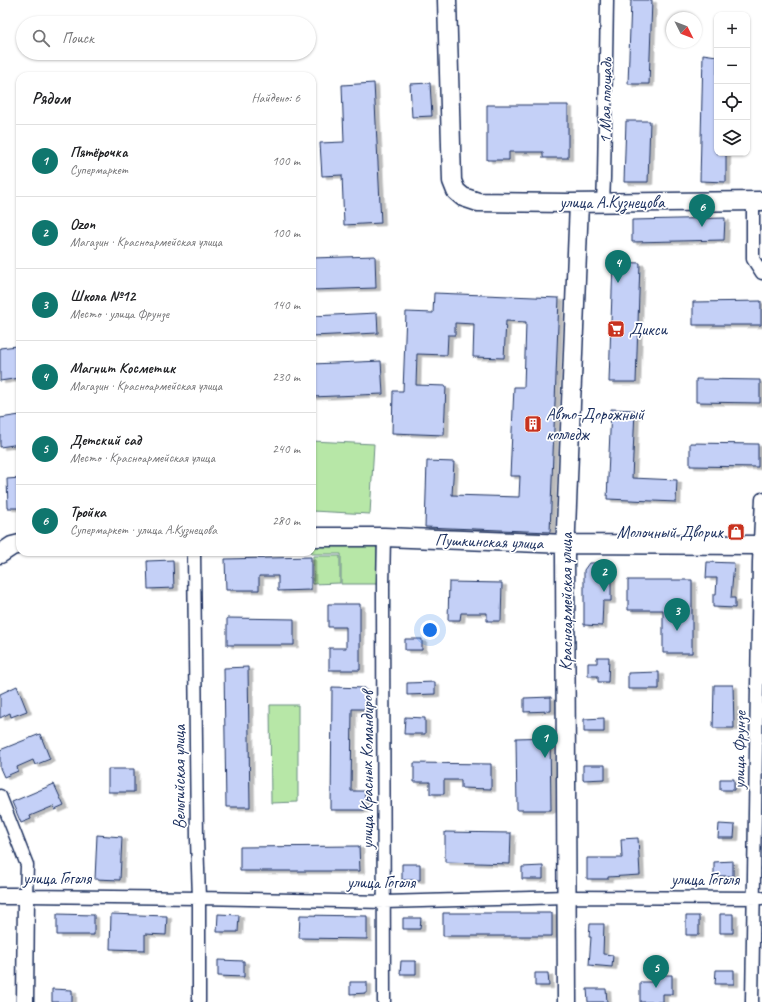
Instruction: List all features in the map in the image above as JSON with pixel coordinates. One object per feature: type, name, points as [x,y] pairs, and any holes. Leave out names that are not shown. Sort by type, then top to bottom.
[{"type":"main road","name":"улица А.Кузнецова","points":[[446,0],[452,181],[456,191],[463,196],[478,202],[579,203],[757,201]]},
{"type":"main road","name":"Красноармейская улица","points":[[567,1002],[566,544],[579,203]]},
{"type":"main road","name":"Пушкинская улица","points":[[316,537],[384,537],[566,544],[761,545]]},
{"type":"main road","points":[[0,554],[16,545]]},
{"type":"street","name":"1 Мая площадь","points":[[603,202],[607,0]]},
{"type":"street","points":[[757,201],[753,260],[762,273]]},
{"type":"street","name":"улица Фрунзе","points":[[752,1002],[758,898],[762,500]]},
{"type":"street","name":"улица Красных Командиров","points":[[384,537],[384,1002]]},
{"type":"street","name":"Вельгийская улица","points":[[194,556],[199,1002]]},
{"type":"street","points":[[0,796],[27,866],[24,1002]]},
{"type":"street","name":"улица Гоголя","points":[[0,896],[384,902],[567,897],[758,898]]},
{"type":"green space","points":[[316,441],[374,444],[370,514],[316,511]]},
{"type":"green space","points":[[316,546],[377,546],[377,584],[341,584],[341,554],[316,554]]},
{"type":"green space","points":[[313,556],[340,556],[340,583],[313,584]]},
{"type":"green space","points":[[270,705],[298,705],[298,802],[271,803]]},
{"type":"building","points":[[631,0],[652,0],[649,84],[628,84]]},
{"type":"building","points":[[703,54],[714,56],[714,156],[726,156],[726,182],[700,181]]},
{"type":"building","points":[[374,83],[381,223],[344,225],[342,175],[322,176],[320,143],[344,142],[342,85]]},
{"type":"building","points":[[430,83],[432,116],[412,117],[410,84]]},
{"type":"building","points":[[487,105],[568,105],[568,158],[543,158],[543,152],[509,152],[509,160],[487,160]]},
{"type":"building","points":[[626,121],[650,121],[648,182],[624,182]]},
{"type":"building","points":[[725,218],[724,240],[632,242],[632,220]]},
{"type":"building","points":[[375,256],[376,288],[316,290],[316,258]]},
{"type":"building","points":[[613,262],[640,263],[636,382],[609,382]]},
{"type":"building","name":"Авто-Дорожный колледж","points":[[434,293],[559,298],[550,532],[425,527],[427,461],[454,462],[452,495],[519,497],[520,476],[510,476],[514,387],[524,387],[526,322],[506,321],[504,358],[473,357],[474,324],[455,323],[455,335],[448,335],[447,355],[417,354],[416,385],[446,386],[444,435],[392,433],[393,391],[403,391],[406,312],[433,313]]},
{"type":"building","points":[[761,301],[761,325],[693,325],[693,302]]},
{"type":"building","points":[[377,313],[378,333],[316,336],[316,316]]},
{"type":"building","points":[[16,346],[16,379],[0,381],[0,348]]},
{"type":"building","points":[[381,361],[383,394],[316,397],[316,364]]},
{"type":"building","points":[[696,379],[760,380],[760,403],[696,402]]},
{"type":"building","points":[[611,409],[635,410],[632,478],[677,480],[676,502],[607,499]]},
{"type":"building","points":[[16,416],[16,445],[0,447],[0,418]]},
{"type":"building","points":[[690,443],[758,444],[758,467],[690,466]]},
{"type":"building","points":[[16,478],[16,508],[8,508],[7,479]]},
{"type":"building","points":[[311,557],[311,590],[278,591],[278,576],[259,576],[259,590],[226,590],[225,559]]},
{"type":"building","points":[[173,560],[174,588],[148,589],[147,561]]},
{"type":"building","points":[[707,562],[734,563],[731,598],[735,598],[735,608],[713,607],[713,595],[716,595],[717,578],[706,578]]},
{"type":"building","points":[[589,563],[611,563],[611,601],[603,601],[602,626],[584,625],[584,570]]},
{"type":"building","points":[[628,580],[692,580],[692,653],[663,653],[663,610],[628,610]]},
{"type":"building","points":[[449,582],[502,583],[501,621],[487,621],[487,613],[461,613],[460,620],[448,620]]},
{"type":"building","points":[[328,604],[360,604],[360,670],[329,670],[329,648],[346,648],[346,627],[328,627]]},
{"type":"building","points":[[227,618],[294,619],[294,645],[227,645]]},
{"type":"building","points":[[405,639],[422,639],[422,650],[405,650]]},
{"type":"building","points":[[597,657],[609,657],[608,682],[598,682],[598,676],[588,676],[588,663],[597,663]]},
{"type":"building","points":[[248,667],[250,807],[226,807],[224,668]]},
{"type":"building","points":[[659,672],[659,689],[628,689],[628,673]]},
{"type":"building","points":[[435,682],[435,694],[407,695],[407,683]]},
{"type":"building","points":[[714,685],[733,685],[734,728],[713,728]]},
{"type":"building","points":[[17,686],[27,711],[11,717],[10,713],[0,718],[0,694]]},
{"type":"building","points":[[332,687],[365,688],[365,709],[352,709],[351,791],[365,791],[364,810],[331,810]]},
{"type":"building","points":[[551,697],[551,711],[524,712],[524,698]]},
{"type":"building","points":[[405,717],[425,718],[425,734],[404,734]]},
{"type":"building","points":[[604,718],[604,732],[584,732],[584,719]]},
{"type":"building","points":[[40,734],[50,759],[35,765],[33,760],[17,767],[18,771],[4,777],[0,768],[0,750]]},
{"type":"building","points":[[550,737],[551,810],[517,810],[516,738]]},
{"type":"building","points":[[414,763],[491,764],[491,789],[461,788],[461,780],[444,780],[444,794],[430,794],[430,782],[414,782]]},
{"type":"building","points":[[583,765],[605,765],[605,779],[583,780]]},
{"type":"building","points":[[108,769],[134,769],[134,792],[108,792]]},
{"type":"building","points":[[720,779],[734,779],[734,790],[720,790]]},
{"type":"building","points":[[54,784],[64,806],[55,810],[54,806],[30,816],[31,819],[21,823],[12,802]]},
{"type":"building","points":[[719,824],[735,825],[734,838],[718,838]]},
{"type":"building","points":[[445,832],[511,833],[510,864],[445,862]]},
{"type":"building","points":[[97,835],[122,837],[120,880],[95,879]]},
{"type":"building","points":[[638,838],[640,875],[608,877],[608,879],[587,879],[587,858],[622,858],[621,839]]},
{"type":"building","points":[[359,846],[360,871],[240,871],[240,847]]},
{"type":"building","points":[[733,861],[733,876],[714,876],[714,862]]},
{"type":"building","points":[[402,864],[420,864],[420,880],[402,880]]},
{"type":"building","points":[[543,866],[543,879],[522,879],[522,867]]},
{"type":"building","points":[[443,913],[552,913],[552,936],[443,936]]},
{"type":"building","points":[[57,914],[94,915],[94,935],[57,935]]},
{"type":"building","points":[[111,914],[167,916],[166,935],[145,934],[145,950],[110,949]]},
{"type":"building","points":[[218,914],[239,915],[238,932],[217,932]]},
{"type":"building","points":[[720,914],[733,914],[733,933],[720,933]]},
{"type":"building","points":[[300,915],[367,916],[367,939],[299,938]]},
{"type":"building","points":[[686,916],[699,916],[699,935],[686,935]]},
{"type":"building","points":[[403,918],[421,918],[420,929],[403,929]]},
{"type":"building","points":[[590,924],[604,924],[603,954],[613,955],[612,967],[589,965],[591,937],[589,937]]},
{"type":"building","points":[[218,960],[244,961],[244,977],[218,976]]},
{"type":"building","points":[[401,961],[416,961],[416,974],[400,974]]},
{"type":"building","points":[[716,970],[734,970],[734,984],[715,984]]},
{"type":"building","points":[[535,973],[548,973],[549,986],[535,986]]},
{"type":"building","points":[[652,975],[672,975],[672,994],[663,994],[663,1002],[640,1002],[640,982],[652,982]]},
{"type":"building","points":[[350,982],[367,982],[367,993],[350,994]]},
{"type":"building","points":[[52,989],[72,990],[72,1002],[52,1002]]},
{"type":"building","points":[[587,989],[606,989],[607,1002],[588,1002]]},
{"type":"place","name":"Тройка","points":[[702,227]]},
{"type":"place","name":"Магнит Косметик","points":[[618,283]]},
{"type":"place","name":"Дикси","points":[[616,329]]},
{"type":"place","name":"Авто-Дорожный колледж","points":[[533,424]]},
{"type":"place","name":"Молочный Дворик","points":[[736,532]]},
{"type":"place","name":"Ozon","points":[[604,592]]},
{"type":"place","name":"Школа №12","points":[[677,631]]},
{"type":"place","name":"Пятёрочка","points":[[545,758]]},
{"type":"place","name":"Детский сад","points":[[656,988]]}]
